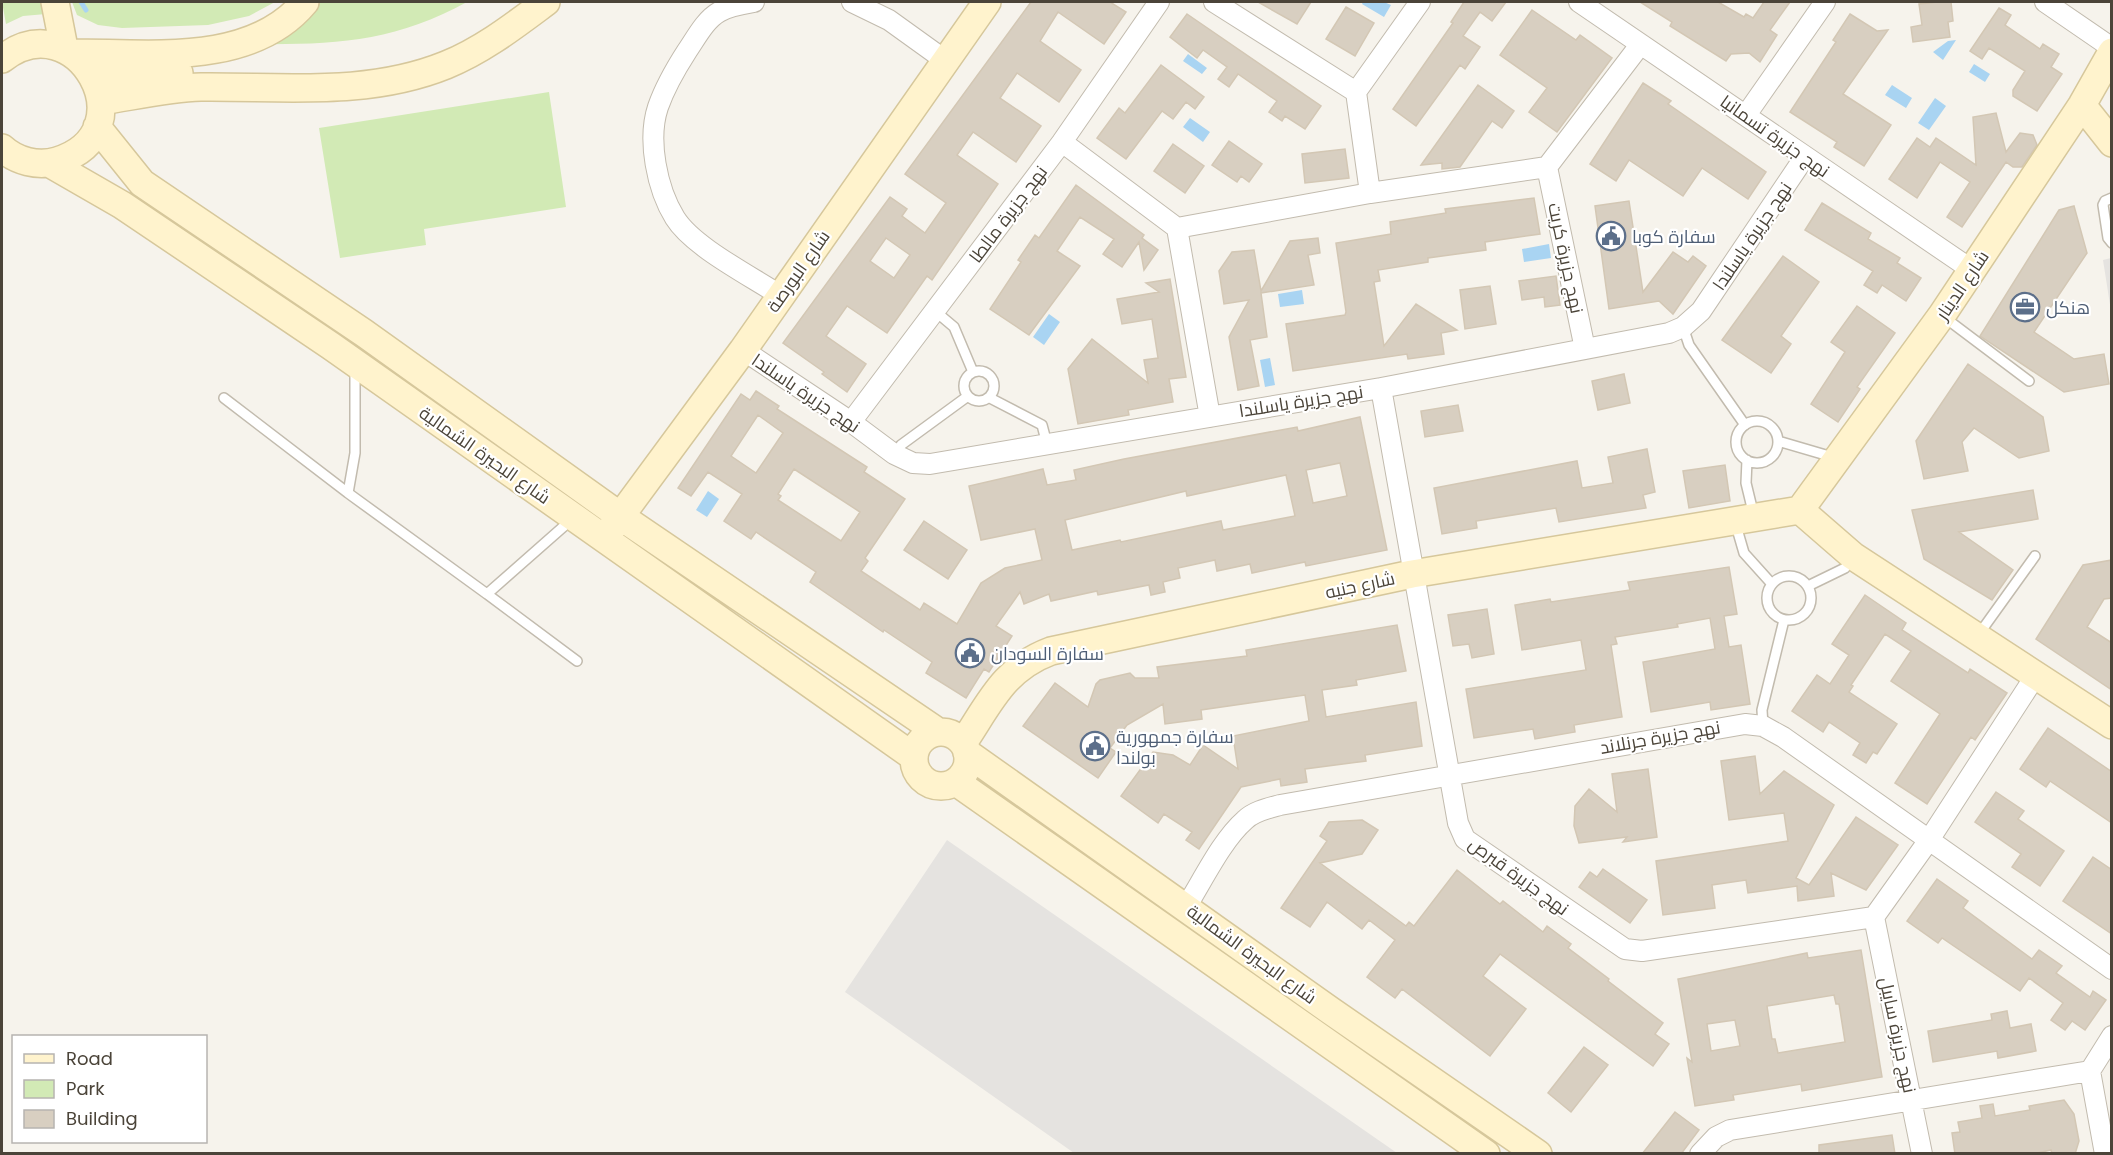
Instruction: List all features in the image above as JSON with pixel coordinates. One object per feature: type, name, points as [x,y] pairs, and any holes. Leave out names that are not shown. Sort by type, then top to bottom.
[{"type":"main road","points":[[55,2],[68,50]]},
{"type":"main road","points":[[2,59],[10,52],[27,45],[46,44],[68,50],[172,54],[228,47],[270,32],[305,2]]},
{"type":"main road","points":[[98,102],[193,73],[358,71],[406,59],[465,38],[495,21],[521,2]]},
{"type":"main road","points":[[98,102],[170,89],[308,89],[361,86],[406,77],[445,65],[504,34],[546,2]]},
{"type":"main road","name":"شارع البورصة","points":[[612,527],[781,296],[987,2]]},
{"type":"main road","name":"شارع البحيرة الشمالية","points":[[68,50],[86,64],[98,102],[142,183],[364,333],[612,527],[914,757]]},
{"type":"main road","name":"شارع الدينار","points":[[1800,510],[1942,315],[2082,105],[2112,50]]},
{"type":"main road","points":[[4,152],[28,162],[49,164],[69,157],[86,144],[98,102]]},
{"type":"main road","points":[[2082,105],[2112,142]]},
{"type":"main road","name":"شارع البحيرة الشمالية","points":[[49,164],[122,205],[355,363],[575,517],[612,527],[938,732]]},
{"type":"main road","points":[[1800,510],[1853,556],[2112,725]]},
{"type":"main road","name":"شارع جنيه","points":[[965,748],[1009,674],[1029,659],[1091,640],[1412,574],[1800,510]]},
{"type":"main road","points":[[938,732],[952,734],[965,748],[966,769],[956,782],[942,786],[923,780],[917,772],[914,757],[921,740],[938,732]]},
{"type":"main road","name":"شارع البحيرة الشمالية","points":[[965,748],[1186,907],[1538,1154]]},
{"type":"main road","name":"شارع البحيرة الشمالية","points":[[956,782],[1486,1154]]},
{"type":"street","points":[[754,2],[718,12],[700,31],[675,70],[657,109],[654,136],[657,170],[664,195],[675,218],[693,238],[781,296]]},
{"type":"street","points":[[852,2],[889,20],[946,61]]},
{"type":"street","name":"نهج جزيرة مالطا","points":[[851,422],[1062,142],[1159,2]]},
{"type":"street","points":[[1214,2],[1356,92]]},
{"type":"street","points":[[1370,193],[1356,92],[1420,2]]},
{"type":"street","name":"نهج جزيرة تسمانيا","points":[[1579,2],[1746,115],[1804,158],[1972,270]]},
{"type":"street","points":[[1746,115],[1825,2]]},
{"type":"street","points":[[2045,2],[2112,50]]},
{"type":"street","points":[[1177,228],[1370,193],[1547,167],[1640,45]]},
{"type":"street","points":[[1062,142],[1177,228],[1210,417]]},
{"type":"street","name":"نهج جزيرة ياسلندا","points":[[742,350],[851,422],[894,454],[913,463],[930,464],[1381,388],[1669,333],[1683,327],[1701,311],[1804,158]]},
{"type":"street","name":"نهج جزيرة كريت","points":[[1547,167],[1585,349]]},
{"type":"street","name":"نهج جزيرة قبرص","points":[[1381,388],[1449,775],[1458,823],[1465,839],[1625,949],[1642,951],[1874,917]]},
{"type":"street","points":[[1874,917],[1929,840],[2036,675]]},
{"type":"street","name":"نهج جزيرة جرنلاند","points":[[1186,907],[1233,834],[1246,819],[1262,810],[1729,725],[1763,726],[1783,737],[2112,969]]},
{"type":"street","name":"نهج جزيرة سايبل","points":[[1874,917],[1922,1154]]},
{"type":"street","points":[[2105,1154],[2090,1071],[2112,1036]]},
{"type":"street","points":[[1700,1154],[1716,1137],[1730,1130],[1912,1102],[2090,1071]]},
{"type":"lane","points":[[2112,198],[2105,201],[2103,205],[2108,238],[2112,243]]},
{"type":"lane","points":[[935,311],[954,327],[973,372]]},
{"type":"lane","points":[[1942,315],[2029,381]]},
{"type":"lane","points":[[1683,327],[1689,345],[1745,425]]},
{"type":"lane","points":[[348,493],[355,453],[355,363]]},
{"type":"lane","points":[[982,370],[990,374],[994,381],[994,390],[990,398],[983,401],[968,396],[964,383],[973,372],[982,370]]},
{"type":"lane","points":[[894,454],[901,445],[968,396]]},
{"type":"lane","points":[[224,398],[348,493],[577,661]]},
{"type":"lane","points":[[990,398],[1042,425],[1047,444]]},
{"type":"lane","points":[[1762,421],[1776,432],[1777,450],[1764,461],[1747,460],[1741,455],[1737,439],[1745,425],[1762,421]]},
{"type":"lane","points":[[1778,441],[1838,458]]},
{"type":"lane","points":[[1747,460],[1744,553],[1771,583]]},
{"type":"lane","points":[[487,594],[575,517]]},
{"type":"lane","points":[[1808,586],[1845,568],[1853,556]]},
{"type":"lane","points":[[1978,636],[2035,556]]},
{"type":"lane","points":[[1791,575],[1801,578],[1808,586],[1812,596],[1810,606],[1804,615],[1795,620],[1784,620],[1770,609],[1767,591],[1771,583],[1780,577],[1791,575]]},
{"type":"lane","points":[[1763,726],[1762,710],[1784,620]]},
{"type":"green space","points":[[2,2],[40,2],[46,14],[23,16],[6,24]]},
{"type":"green space","points":[[72,2],[275,2],[249,16],[208,25],[122,28],[98,25],[77,15]]},
{"type":"green space","points":[[321,2],[467,2],[440,16],[387,34],[334,42],[248,44],[314,10]]},
{"type":"green space","points":[[549,92],[566,207],[424,229],[426,245],[340,258],[319,128]]},
{"type":"shaded area","points":[[2112,258],[2111,311],[2103,260]]},
{"type":"shaded area","points":[[947,840],[1397,1153],[1074,1153],[845,992]]},
{"type":"water","points":[[1363,2],[1384,2],[1391,5],[1384,17],[1362,4]]},
{"type":"water","points":[[1956,40],[1943,60],[1933,52],[1948,41]]},
{"type":"water","points":[[1188,54],[1207,68],[1202,74],[1183,61]]},
{"type":"water","points":[[1974,64],[1990,74],[1985,82],[1969,72]]},
{"type":"water","points":[[1892,85],[1912,98],[1906,108],[1885,95]]},
{"type":"water","points":[[1935,98],[1946,106],[1929,130],[1918,123]]},
{"type":"water","points":[[1190,118],[1210,132],[1203,142],[1183,127]]},
{"type":"water","points":[[1549,244],[1551,258],[1524,262],[1522,249]]},
{"type":"water","points":[[1302,290],[1304,304],[1280,307],[1278,294]]},
{"type":"water","points":[[1049,314],[1060,322],[1044,345],[1033,337]]},
{"type":"water","points":[[1270,358],[1275,385],[1265,387],[1260,360]]},
{"type":"water","points":[[708,491],[719,499],[707,517],[696,510]]},
{"type":"building","points":[[1031,2],[1110,2],[1126,12],[1104,44],[1058,12],[1040,41],[1081,70],[1059,102],[1017,73],[1000,98],[1041,126],[1016,162],[973,132],[957,155],[998,184],[932,280],[927,276],[887,333],[847,306],[826,336],[866,364],[847,392],[822,374],[824,372],[783,343],[890,197],[907,209],[902,216],[925,233],[946,203],[905,174]],"holes":[[[886,238],[910,255],[894,278],[870,261]]]},
{"type":"building","points":[[1258,2],[1311,2],[1297,24]]},
{"type":"building","points":[[1464,2],[1506,2],[1492,21],[1480,12],[1463,36],[1480,47],[1465,69],[1460,65],[1416,126],[1393,109],[1453,23],[1451,22]]},
{"type":"building","points":[[1640,2],[1718,2],[1744,17],[1746,14],[1753,18],[1764,2],[1790,2],[1770,30],[1777,35],[1760,62],[1749,53],[1731,54],[1726,61],[1670,26],[1672,22]]},
{"type":"building","points":[[1951,2],[1953,21],[1948,22],[1950,37],[1913,42],[1911,27],[1922,25],[1919,4]]},
{"type":"building","points":[[1346,7],[1374,23],[1355,56],[1326,39]]},
{"type":"building","points":[[1999,8],[2011,15],[2005,25],[2040,49],[2043,44],[2059,54],[2051,67],[2062,74],[2037,111],[2013,96],[2013,90],[2025,71],[1989,48],[1982,59],[1970,51]]},
{"type":"building","points":[[1532,10],[1576,40],[1580,35],[1612,58],[1557,132],[1529,112],[1547,88],[1500,55]]},
{"type":"building","points":[[1187,14],[1321,106],[1305,129],[1285,116],[1282,121],[1269,112],[1277,101],[1238,74],[1229,87],[1218,79],[1227,67],[1203,50],[1197,58],[1170,37]]},
{"type":"building","points":[[1850,14],[1877,31],[1888,30],[1843,94],[1891,125],[1864,166],[1834,147],[1837,142],[1790,112],[1836,42],[1833,40]]},
{"type":"building","points":[[1161,65],[1204,97],[1195,109],[1186,102],[1173,119],[1162,111],[1126,159],[1097,138],[1119,108],[1125,113]]},
{"type":"building","points":[[1643,83],[1671,101],[1668,104],[1766,172],[1748,199],[1702,168],[1683,196],[1629,160],[1616,181],[1590,164]]},
{"type":"building","points":[[1478,85],[1514,111],[1502,128],[1492,121],[1460,167],[1442,169],[1442,163],[1421,165]]},
{"type":"building","points":[[1996,113],[2006,152],[2020,133],[2033,135],[2037,145],[2022,167],[2013,167],[2006,162],[1962,227],[1947,217],[1970,182],[1940,162],[1917,198],[1889,179],[1917,138],[1930,147],[1936,138],[1976,165],[1973,117]]},
{"type":"building","points":[[1229,141],[1262,164],[1249,182],[1241,176],[1237,182],[1212,165]]},
{"type":"building","points":[[1173,144],[1204,166],[1185,193],[1154,171]]},
{"type":"building","points":[[1345,149],[1349,178],[1305,183],[1302,154]]},
{"type":"building","points":[[1076,185],[1144,235],[1142,238],[1158,250],[1144,270],[1139,242],[1122,267],[1103,254],[1114,239],[1080,217],[1057,251],[1080,266],[1029,335],[990,309],[1021,262],[1018,260],[1035,235],[1039,238]]},
{"type":"building","points":[[1534,198],[1540,234],[1485,242],[1486,250],[1428,258],[1428,262],[1378,270],[1380,281],[1374,282],[1384,346],[1416,304],[1457,330],[1441,333],[1444,354],[1408,359],[1407,354],[1293,371],[1286,324],[1345,315],[1336,243],[1391,234],[1390,222],[1446,213],[1445,209]]},
{"type":"building","points":[[1629,201],[1643,292],[1673,252],[1688,262],[1693,256],[1706,266],[1673,314],[1659,301],[1609,309],[1595,206]]},
{"type":"building","points":[[1822,203],[1871,233],[1868,239],[1900,258],[1897,263],[1921,278],[1906,301],[1882,285],[1877,293],[1864,285],[1873,271],[1805,230]]},
{"type":"building","points":[[2074,206],[2087,253],[2034,332],[2074,359],[2104,354],[2109,384],[2064,392],[1980,336],[2059,210]]},
{"type":"building","points":[[1318,238],[1320,253],[1308,255],[1314,285],[1261,293],[1267,337],[1250,340],[1259,386],[1238,390],[1229,337],[1249,300],[1224,304],[1219,271],[1232,252],[1254,250],[1261,291],[1290,241]]},
{"type":"building","points":[[1783,256],[1819,282],[1781,336],[1791,344],[1771,373],[1722,340]]},
{"type":"building","points":[[1556,276],[1560,305],[1545,307],[1544,297],[1522,300],[1519,281]]},
{"type":"building","points":[[1170,279],[1186,377],[1169,379],[1173,402],[1128,410],[1129,415],[1078,424],[1068,369],[1092,339],[1148,383],[1144,360],[1158,358],[1152,319],[1122,324],[1117,299],[1159,292],[1146,283]]},
{"type":"building","points":[[1490,286],[1496,324],[1465,329],[1460,290]]},
{"type":"building","points":[[1857,306],[1895,333],[1857,387],[1860,389],[1838,422],[1811,404],[1845,352],[1831,342]]},
{"type":"building","points":[[1968,364],[2043,417],[2049,451],[2019,458],[1974,428],[1962,442],[1968,471],[1924,479],[1916,441]]},
{"type":"building","points":[[1624,374],[1630,403],[1598,410],[1592,381]]},
{"type":"building","points":[[756,391],[779,406],[777,409],[867,467],[864,472],[905,499],[865,558],[868,561],[861,571],[920,610],[924,603],[957,624],[981,583],[1005,568],[1042,560],[1035,529],[981,540],[969,486],[1043,469],[1047,485],[1076,480],[1074,470],[1124,459],[1297,427],[1298,431],[1360,417],[1387,550],[1306,566],[1305,562],[1252,573],[1250,564],[1217,571],[1215,560],[1178,568],[1180,578],[1163,582],[1165,592],[1151,595],[1149,585],[1098,595],[1097,591],[1051,601],[1049,594],[1024,604],[1020,592],[996,626],[1012,636],[989,672],[984,669],[966,698],[926,673],[932,662],[810,582],[816,572],[756,532],[751,539],[724,521],[742,494],[708,472],[691,496],[678,488],[741,394],[750,400]],"holes":[[[758,415],[783,433],[756,473],[731,456]],[[1340,463],[1347,496],[1313,503],[1306,470]],[[794,469],[860,512],[841,541],[778,500],[781,496],[778,494]],[[1286,475],[1295,516],[1223,530],[1221,521],[1072,550],[1065,520],[1186,491],[1187,496]]]},
{"type":"building","points":[[1458,405],[1463,431],[1425,437],[1421,411]]},
{"type":"building","points":[[1647,449],[1655,492],[1643,495],[1646,508],[1559,522],[1556,508],[1476,521],[1477,528],[1442,534],[1434,488],[1577,461],[1582,488],[1613,483],[1608,457]]},
{"type":"building","points":[[1725,465],[1730,501],[1689,508],[1683,471]]},
{"type":"building","points":[[2033,490],[2038,519],[1959,532],[2013,570],[1992,600],[1924,559],[1912,510]]},
{"type":"building","points":[[924,521],[967,550],[948,579],[904,550]]},
{"type":"building","points":[[2112,560],[2112,598],[2104,599],[2087,627],[2112,643],[2112,690],[2036,639],[2083,565]]},
{"type":"building","points":[[1729,567],[1737,614],[1724,616],[1729,647],[1741,645],[1750,704],[1711,710],[1710,702],[1651,712],[1643,662],[1715,649],[1710,618],[1677,624],[1678,627],[1615,637],[1617,644],[1611,645],[1622,717],[1574,725],[1575,732],[1535,739],[1533,729],[1474,738],[1466,689],[1586,670],[1581,640],[1522,650],[1515,605],[1630,590],[1628,582]]},
{"type":"building","points":[[1865,595],[1906,623],[1902,630],[1968,673],[1970,669],[2007,693],[1975,740],[1971,737],[1927,804],[1895,783],[1940,714],[1891,681],[1911,651],[1885,634],[1851,685],[1853,686],[1849,692],[1897,724],[1877,754],[1873,752],[1866,763],[1853,755],[1860,743],[1829,722],[1823,732],[1792,711],[1817,675],[1830,684],[1849,655],[1832,644]]},
{"type":"building","points":[[1487,609],[1494,654],[1472,658],[1469,644],[1453,646],[1448,615]]},
{"type":"building","points":[[1397,625],[1406,671],[1356,680],[1357,685],[1322,690],[1326,717],[1416,702],[1422,746],[1365,755],[1366,761],[1305,769],[1307,782],[1281,786],[1280,779],[1241,787],[1199,849],[1186,840],[1192,832],[1164,814],[1158,823],[1121,796],[1153,752],[1173,755],[1190,765],[1203,745],[1238,769],[1233,736],[1309,721],[1305,695],[1201,710],[1202,719],[1165,724],[1163,704],[1127,725],[1110,748],[1116,752],[1098,778],[1023,726],[1055,683],[1088,707],[1096,684],[1100,680],[1130,673],[1135,678],[1159,678],[1157,667],[1247,656],[1246,650]]},
{"type":"building","points":[[2048,728],[2112,772],[2112,823],[2050,781],[2046,787],[2020,769]]},
{"type":"building","points":[[1755,756],[1760,794],[1784,771],[1834,805],[1796,878],[1809,885],[1856,817],[1898,845],[1866,890],[1831,873],[1834,896],[1798,901],[1797,886],[1748,893],[1746,880],[1712,885],[1715,908],[1663,915],[1656,861],[1788,841],[1784,813],[1729,820],[1721,761]]},
{"type":"building","points":[[1648,769],[1657,837],[1623,842],[1627,837],[1579,843],[1574,826],[1575,806],[1589,789],[1617,812],[1612,774]]},
{"type":"building","points":[[1996,792],[2024,811],[2018,819],[2064,851],[2040,886],[2012,867],[2021,854],[1975,822]]},
{"type":"building","points":[[1362,820],[1378,830],[1362,854],[1320,863],[1406,926],[1409,922],[1414,926],[1457,870],[1500,904],[1503,901],[1543,932],[1547,926],[1571,944],[1568,948],[1663,1023],[1655,1034],[1669,1044],[1653,1066],[1500,954],[1483,976],[1526,1009],[1490,1056],[1402,989],[1395,998],[1367,977],[1395,940],[1369,920],[1362,929],[1327,902],[1310,927],[1281,908],[1327,841],[1320,836],[1329,822]]},
{"type":"building","points":[[2093,857],[2112,870],[2112,934],[2063,901]]},
{"type":"building","points":[[1603,869],[1647,900],[1630,923],[1579,887],[1590,872],[1597,877]]},
{"type":"building","points":[[1937,879],[1968,901],[1963,908],[2032,959],[2039,950],[2062,966],[2056,973],[2090,997],[2093,991],[2106,1000],[2085,1030],[2072,1021],[2065,1030],[2051,1020],[2063,1003],[2029,978],[2020,991],[1942,938],[1938,943],[1907,921]]},
{"type":"building","points":[[1861,950],[1882,1077],[1802,1091],[1801,1084],[1733,1095],[1734,1100],[1695,1106],[1687,1058],[1692,1062],[1678,979],[1807,953],[1808,958]],"holes":[[[1834,995],[1836,1004],[1839,1004],[1845,1042],[1778,1053],[1775,1039],[1772,1039],[1767,1006]],[[1735,1020],[1740,1046],[1711,1051],[1707,1024]]]},
{"type":"building","points":[[2007,1011],[2010,1028],[2031,1024],[2036,1051],[1998,1058],[1997,1051],[1933,1062],[1928,1031],[1992,1020],[1991,1014]]},
{"type":"building","points":[[1584,1047],[1608,1065],[1571,1112],[1548,1093]]},
{"type":"building","points":[[2064,1100],[2074,1114],[2079,1141],[2075,1154],[2052,1154],[2051,1150],[2033,1154],[1955,1154],[1952,1133],[1960,1132],[1958,1122],[1982,1118],[1980,1106],[1993,1104],[1995,1116],[2030,1110],[2029,1106]]},
{"type":"building","points":[[1675,1112],[1699,1130],[1681,1154],[1642,1154]]},
{"type":"building","points":[[1892,1135],[1895,1154],[1819,1154],[1819,1145]]},
{"type":"waterway","points":[[81,2],[86,10]]},
{"type":"place","name":"سفارة كوبا","points":[[1611,236]]},
{"type":"place","name":"هنكل","points":[[2025,307]]},
{"type":"place","name":"سفارة السودان","points":[[970,653]]},
{"type":"place","name":"سفارة جمهورية بولندا","points":[[1095,746]]}]
